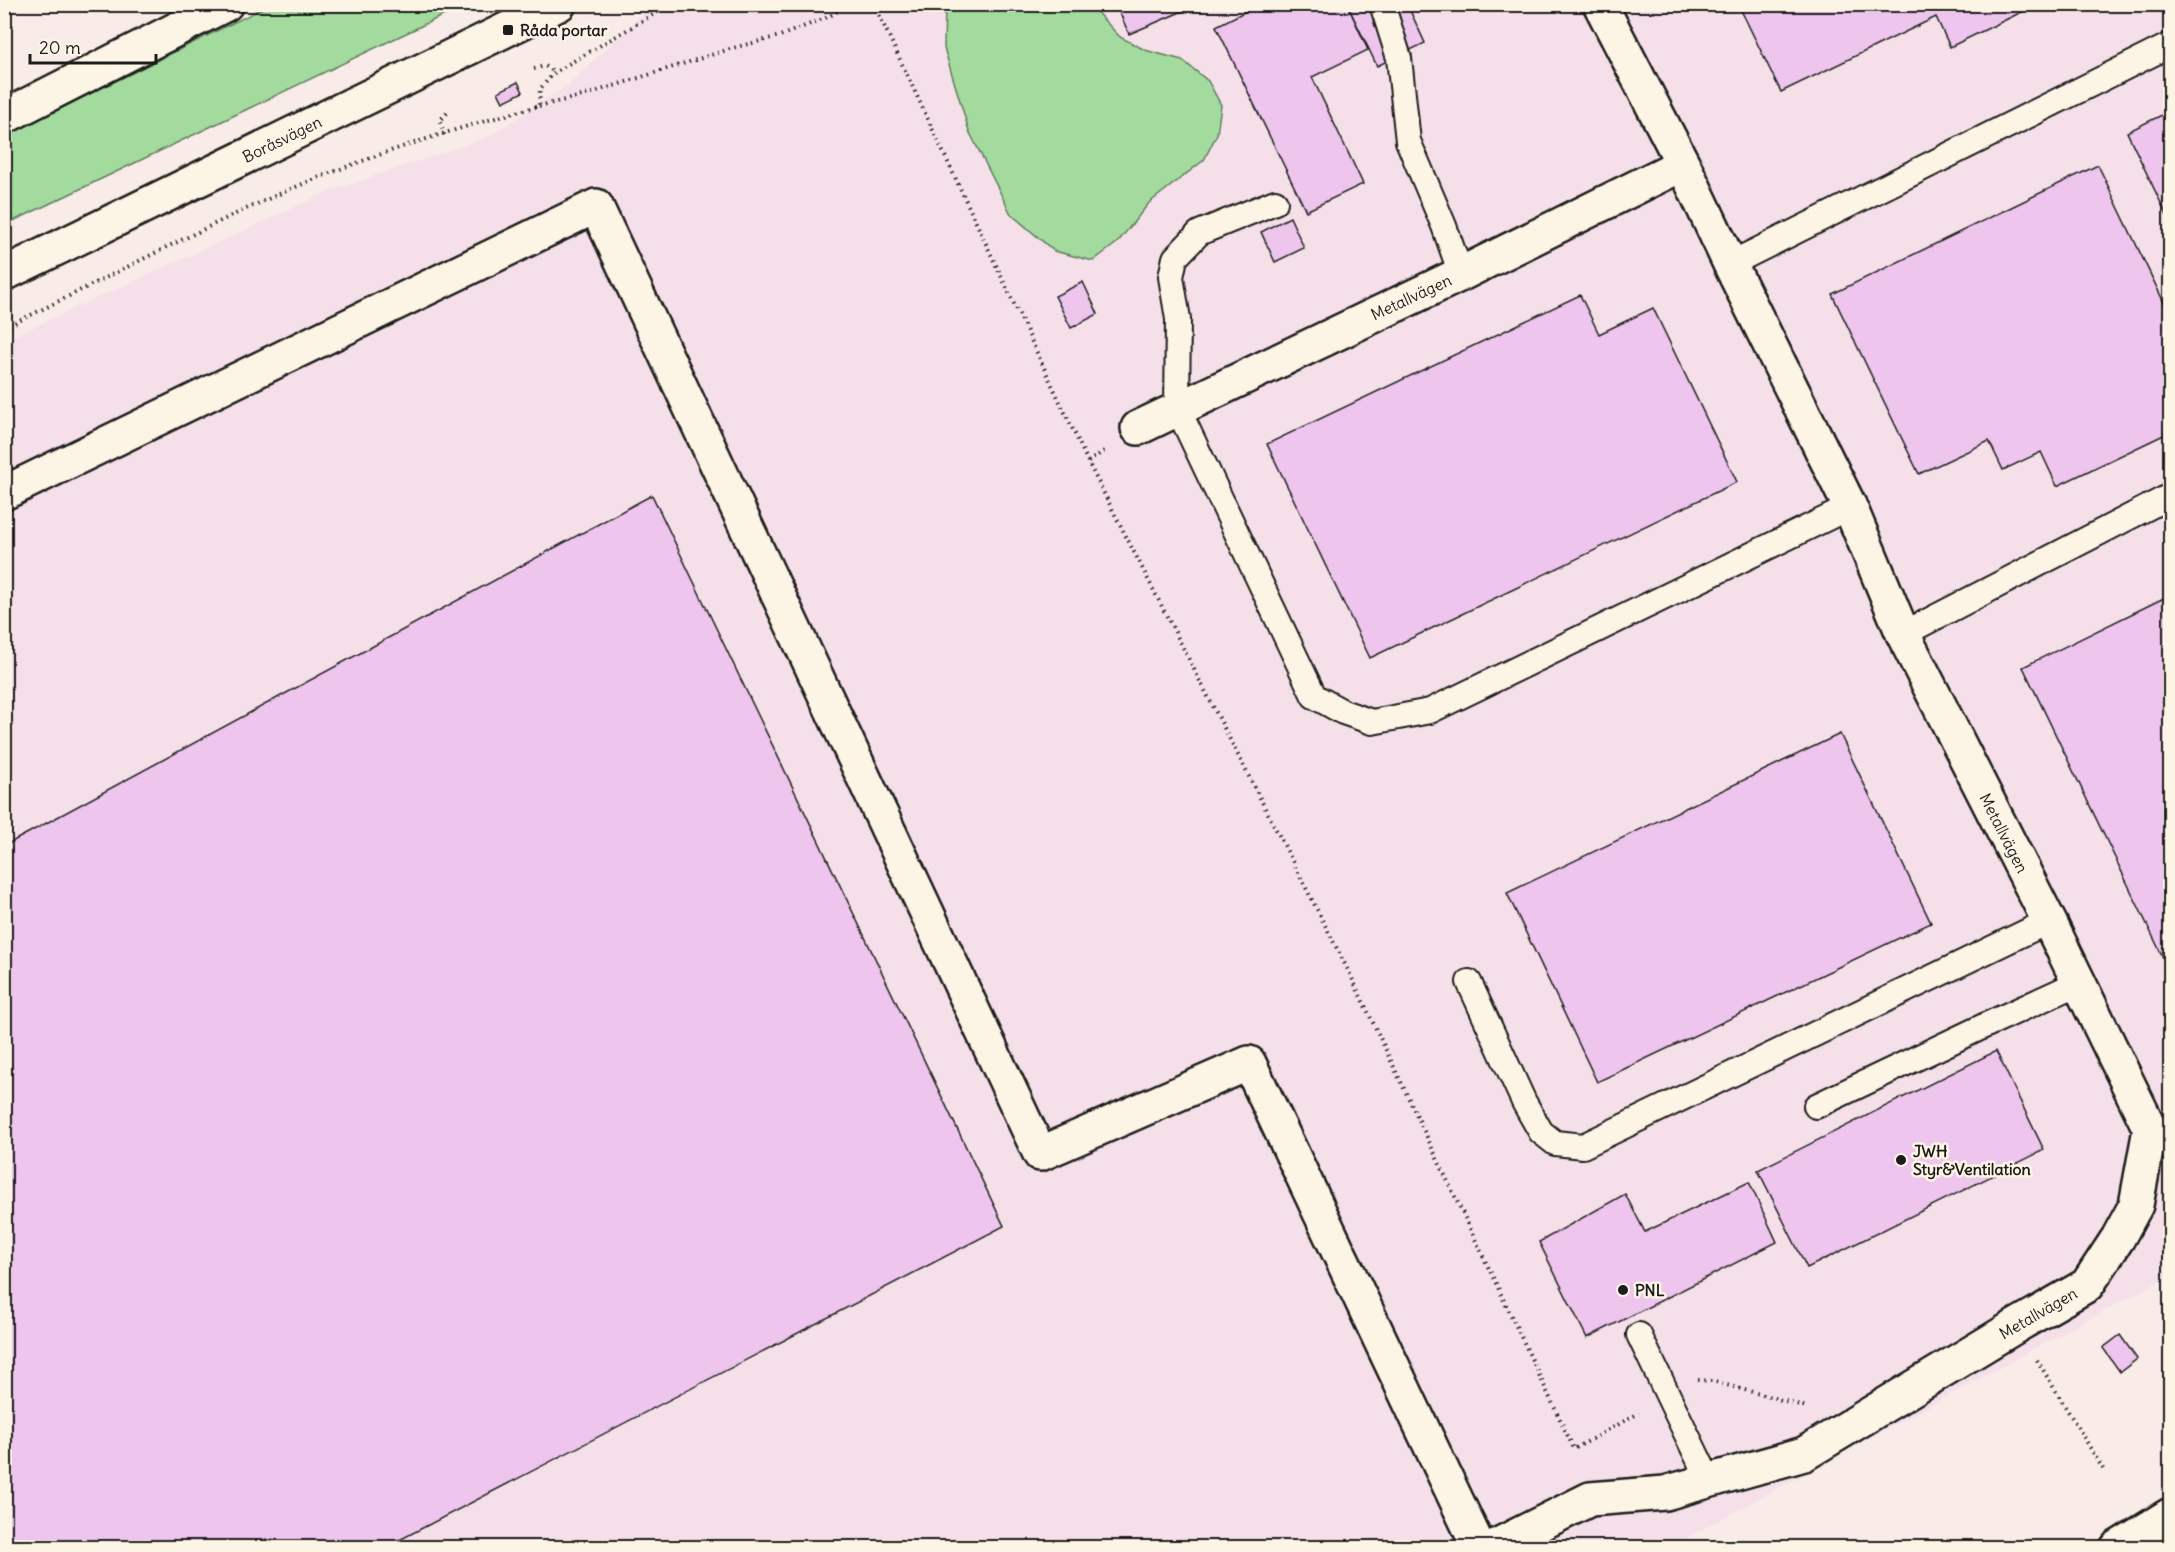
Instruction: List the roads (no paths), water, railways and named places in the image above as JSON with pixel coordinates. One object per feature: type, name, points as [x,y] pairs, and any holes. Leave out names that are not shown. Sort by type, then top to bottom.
[{"type":"main road","points":[[6,113],[226,4]]},
{"type":"main road","name":"Boråsvägen","points":[[4,274],[560,4]]},
{"type":"main road","name":"Metallvägen","points":[[1492,1548],[1590,1499],[1665,1493],[1804,1454],[2016,1326],[2087,1286],[2118,1239],[2136,1205],[2150,1130],[2049,921],[1903,634],[1850,507],[1683,164],[1600,4]]},
{"type":"main road","name":"Metallvägen","points":[[1138,428],[1461,274],[1683,164]]},
{"type":"main road","points":[[4,493],[596,206],[1040,1154],[1249,1063],[1479,1548]]},
{"type":"main road","points":[[2117,1548],[2166,1517]]},
{"type":"lane","points":[[1382,4],[1399,58],[1408,141],[1444,226],[1461,274]]},
{"type":"lane","points":[[1730,264],[2170,45]]},
{"type":"lane","points":[[1275,202],[1199,233],[1175,258],[1171,277],[1178,319],[1178,407],[1314,696],[1343,712],[1372,722],[1430,711],[1850,507]]},
{"type":"lane","points":[[1903,634],[2170,496]]},
{"type":"lane","points":[[1469,982],[1524,1102],[1541,1132],[1555,1143],[1583,1146],[2049,921]]},
{"type":"lane","points":[[1816,1106],[2078,983]]},
{"type":"lane","points":[[1639,1335],[1709,1481]]},
{"type":"place","name":"Råda portar","points":[[508,30]]},
{"type":"place","name":"JWH Styr&Ventilation","points":[[1901,1160]]},
{"type":"place","name":"PNL","points":[[1623,1290]]}]
